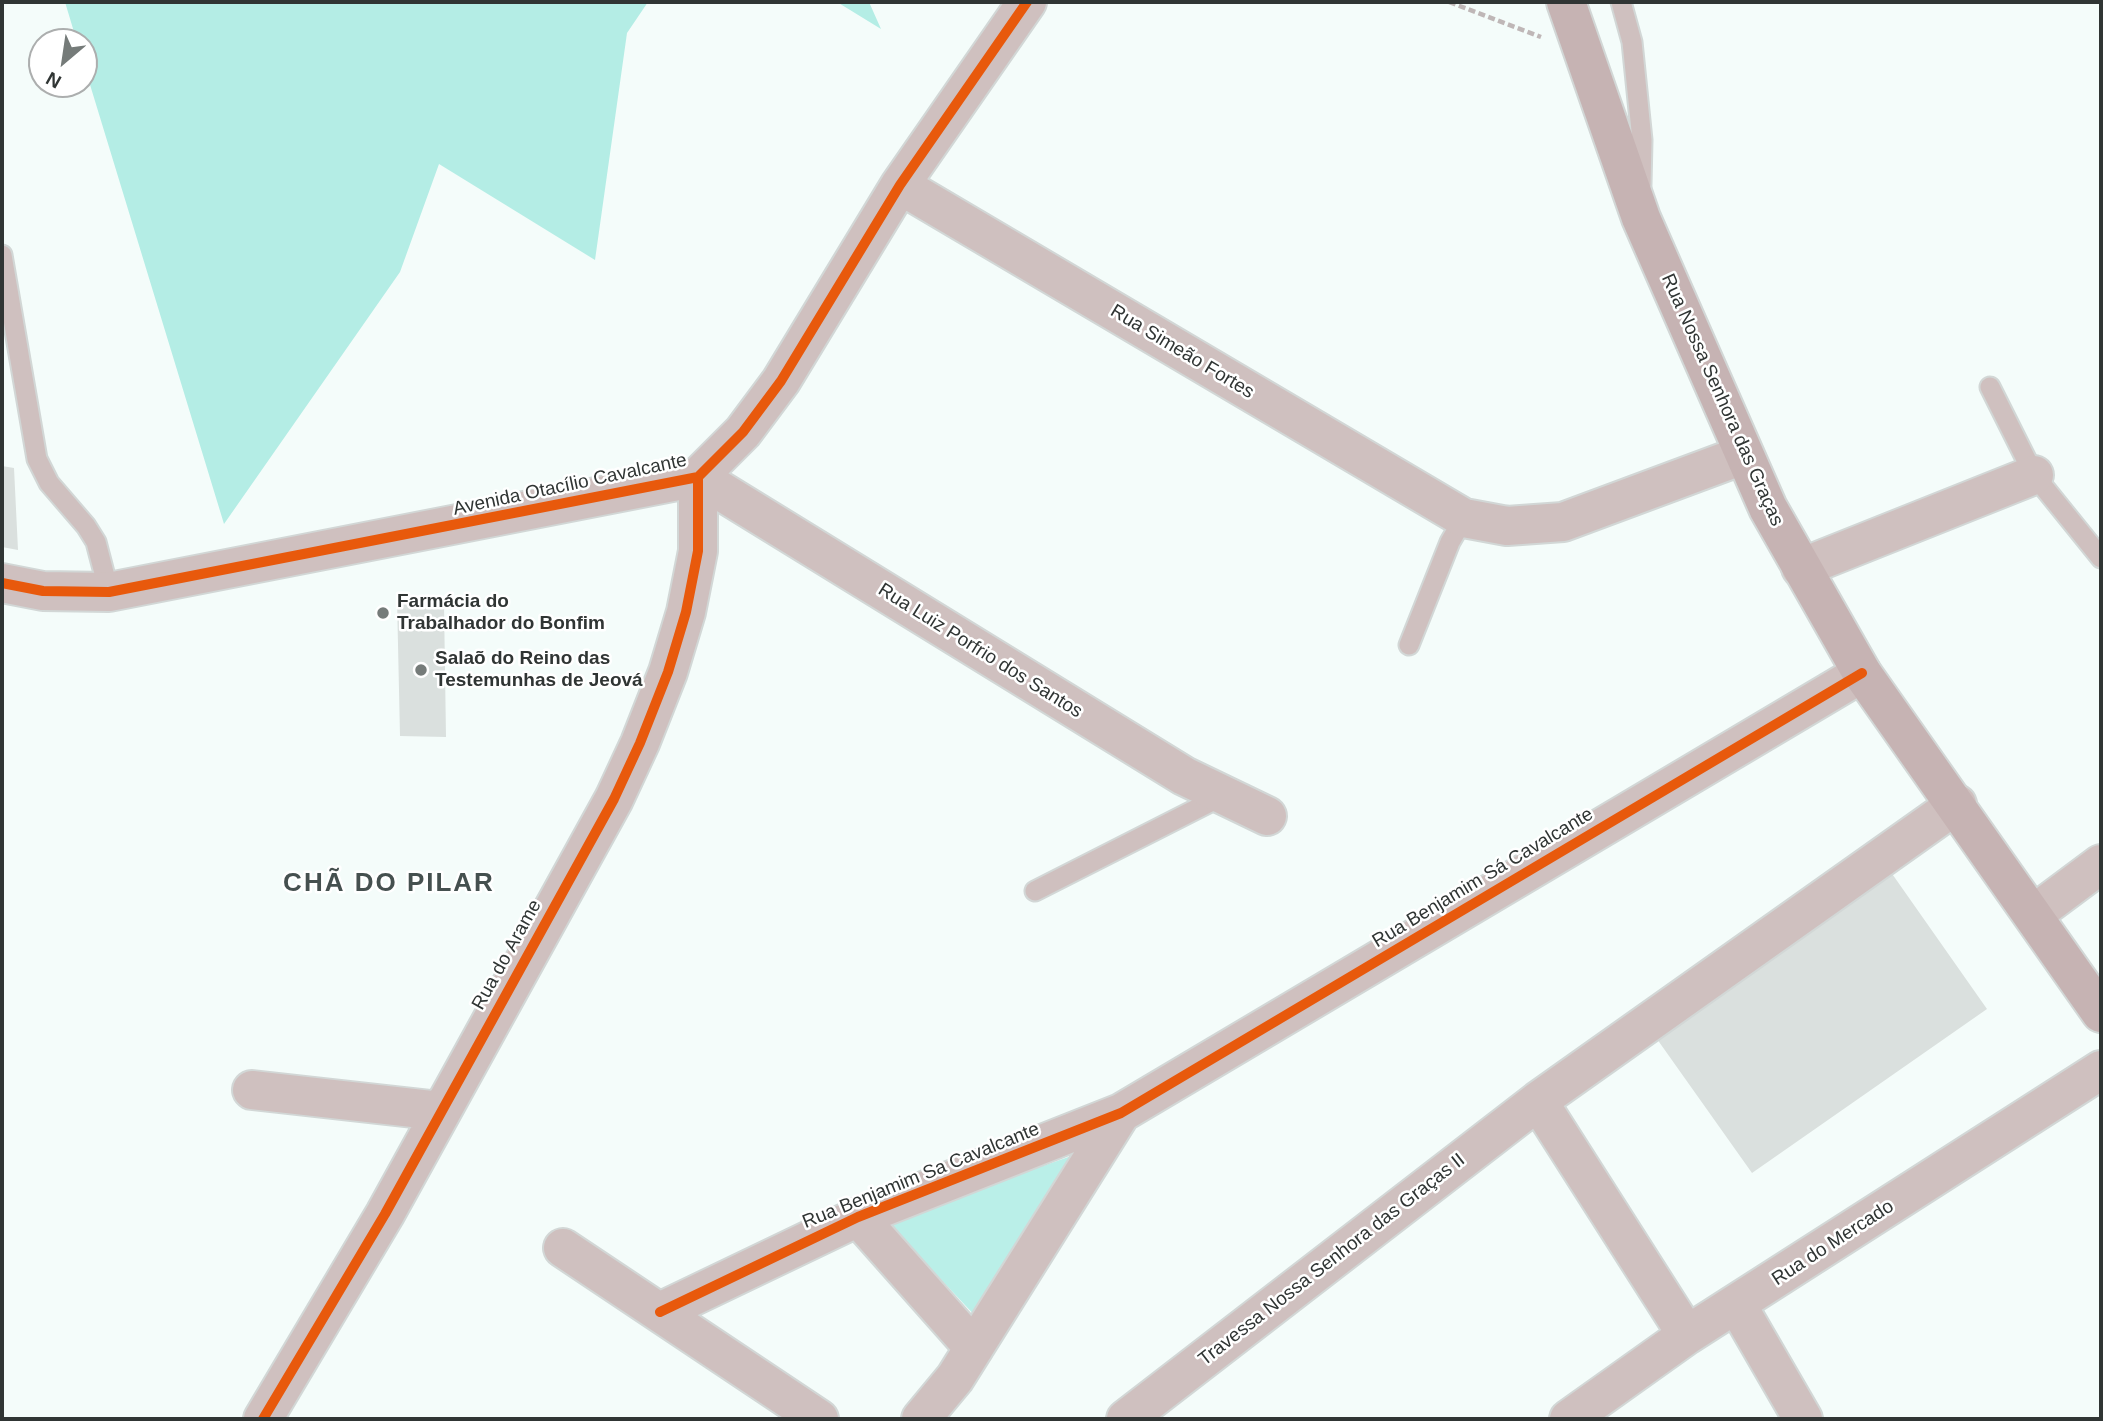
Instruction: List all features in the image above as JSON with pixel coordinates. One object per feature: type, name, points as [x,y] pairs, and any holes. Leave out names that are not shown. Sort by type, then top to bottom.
[{"type":"main road","name":"Rua Nossa Senhora das Graças","points":[[1566,2],[1641,218],[1743,455],[1801,568],[1862,673],[1957,804],[2101,1013]]},
{"type":"street","name":"Avenida Otacílio Cavalcante","points":[[2,583],[43,591],[109,592],[698,477],[743,432],[781,381],[900,185],[1027,2]]},
{"type":"street","name":"Rua Simeão Fortes","points":[[900,185],[1464,518],[1507,526],[1563,522],[1743,455]]},
{"type":"street","points":[[1801,568],[2034,475]]},
{"type":"street","name":"Rua Luiz Porfrio dos Santos","points":[[698,477],[1222,796],[1266,816]]},
{"type":"street","name":"Rua do Arame","points":[[263,1419],[385,1214],[614,799],[640,743],[668,672],[686,612],[698,551],[698,477]]},
{"type":"street","name":"Rua Benjamim Sá Cavalcante","points":[[1121,1113],[1862,673]]},
{"type":"street","name":"Travessa Nossa Senhora das Graças II","points":[[1126,1419],[1538,1101],[1957,804]]},
{"type":"street","points":[[2034,914],[2101,864]]},
{"type":"street","name":"Rua do Mercado","points":[[1569,1419],[1688,1335],[2101,1070]]},
{"type":"street","points":[[252,1090],[440,1111]]},
{"type":"street","points":[[1538,1101],[1688,1335]]},
{"type":"street","points":[[921,1419],[937,1403],[974,1348],[1121,1113]]},
{"type":"street","name":"Rua Benjamim Sa Cavalcante","points":[[660,1312],[858,1217],[1121,1113]]},
{"type":"street","points":[[858,1217],[974,1348]]},
{"type":"street","points":[[563,1248],[819,1419]]},
{"type":"street","points":[[1737,1305],[1803,1419]]},
{"type":"lane","points":[[1621,2],[1632,42],[1642,140],[1641,218]]},
{"type":"lane","points":[[2,255],[37,459],[49,484],[96,542],[109,592]]},
{"type":"lane","points":[[1990,387],[2034,475],[2101,558]]},
{"type":"lane","points":[[1409,645],[1450,542],[1464,518]]},
{"type":"lane","points":[[1035,891],[1222,796]]},
{"type":"path","points":[[1449,2],[1584,53]]},
{"type":"shaded area","points":[[65,2],[648,2],[627,33],[595,260],[439,164],[400,272],[224,524],[94,98],[98,98],[98,28],[73,28]]},
{"type":"shaded area","points":[[837,2],[869,2],[881,29]]},
{"type":"shaded area","points":[[1074,1155],[978,1319],[886,1221]]},
{"type":"building","points":[[2,466],[14,468],[18,550],[2,547]]},
{"type":"building","name":"Salaõ do Reino das Testemunhas de Jeová","points":[[397,599],[444,604],[446,737],[400,736]]},
{"type":"building","points":[[1888,868],[1987,1009],[1752,1173],[1652,1032]]},
{"type":"cycle path","points":[[2,583],[43,591],[109,592],[698,477],[743,432],[781,381],[900,185],[1027,2]]},
{"type":"cycle path","points":[[263,1419],[385,1214],[614,799],[640,743],[668,672],[686,612],[698,551],[698,477]]},
{"type":"cycle path","points":[[660,1312],[858,1217],[1121,1113],[1862,673]]},
{"type":"place","name":"Farmácia do Trabalhador do Bonfim","points":[[383,613]]},
{"type":"place","name":"Salaõ do Reino das Testemunhas de Jeová","points":[[421,670]]},
{"type":"district","name":"CHÃ DO PILAR","points":[[389,884]]}]
